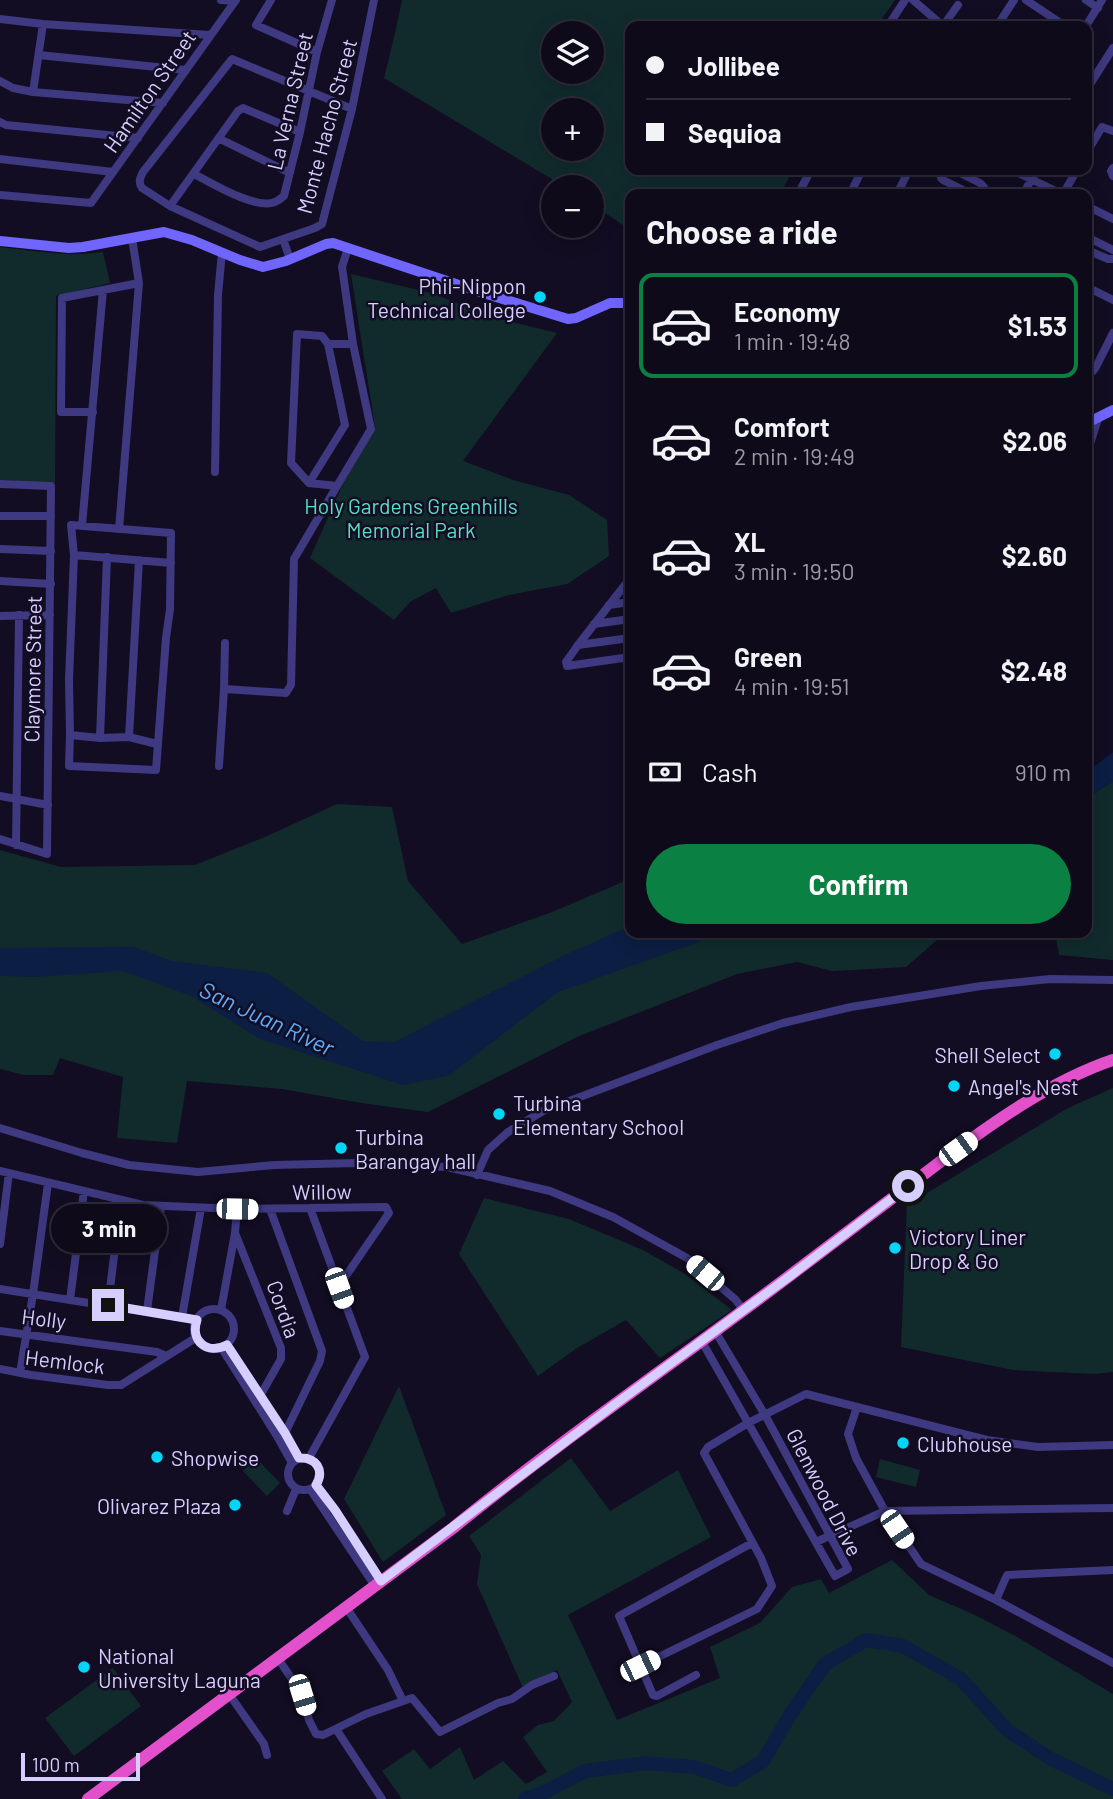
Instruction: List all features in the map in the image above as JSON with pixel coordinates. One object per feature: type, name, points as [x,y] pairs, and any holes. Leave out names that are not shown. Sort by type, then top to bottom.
[{"type":"highway","points":[[88,1799],[989,1126],[1053,1087],[1113,1059]]},
{"type":"main road","points":[[0,241],[69,248],[164,232],[263,267],[330,243],[568,318],[576,318],[610,303],[625,303]]},
{"type":"main road","points":[[1092,421],[1113,410]]},
{"type":"street","points":[[221,0],[235,0]]},
{"type":"street","name":"Hamilton Street","points":[[0,195],[91,203],[235,0]]},
{"type":"street","points":[[271,0],[256,26],[317,52]]},
{"type":"street","name":"La Verna Street","points":[[194,174],[247,200],[262,204],[274,203],[284,196],[317,52],[332,0]]},
{"type":"street","name":"Monte Hacho Street","points":[[309,92],[232,59],[143,172],[139,180],[142,188],[170,206],[260,247],[322,224],[352,109],[374,0]]},
{"type":"street","points":[[891,21],[905,0]]},
{"type":"street","points":[[913,0],[937,21]]},
{"type":"street","points":[[1000,21],[1014,0]]},
{"type":"street","points":[[1026,0],[1058,21]]},
{"type":"street","points":[[1087,0],[1100,4],[1089,21]]},
{"type":"street","points":[[947,21],[958,5]]},
{"type":"street","points":[[0,19],[210,35]]},
{"type":"street","points":[[33,92],[43,24]]},
{"type":"street","points":[[1092,81],[1113,48]]},
{"type":"street","points":[[38,55],[186,71]]},
{"type":"street","points":[[0,81],[13,88],[33,92],[163,103]]},
{"type":"street","points":[[309,92],[352,109]]},
{"type":"street","points":[[170,206],[238,111],[243,108],[300,132]]},
{"type":"street","points":[[0,122],[6,125],[138,138]]},
{"type":"street","points":[[1092,144],[1102,127],[1113,131]]},
{"type":"street","points":[[220,139],[290,173]]},
{"type":"street","points":[[0,159],[113,172]]},
{"type":"street","points":[[1113,168],[1113,176]]},
{"type":"street","points":[[942,175],[943,180],[961,189]]},
{"type":"street","points":[[964,175],[981,183],[983,189]]},
{"type":"street","points":[[1023,175],[1052,189]]},
{"type":"street","points":[[1026,189],[1034,175]]},
{"type":"street","points":[[1092,208],[1113,219]]},
{"type":"street","points":[[119,530],[139,283],[132,238]]},
{"type":"street","points":[[283,239],[290,259]]},
{"type":"street","points":[[1092,240],[1113,250]]},
{"type":"street","points":[[224,689],[286,693],[291,685],[295,559],[371,429],[353,344],[342,267],[348,248]]},
{"type":"street","points":[[215,472],[218,295],[222,252]]},
{"type":"street","points":[[1092,252],[1113,259]]},
{"type":"street","points":[[93,412],[61,412],[62,298],[139,283]]},
{"type":"street","points":[[82,526],[103,290]]},
{"type":"street","points":[[1092,290],[1113,300]]},
{"type":"street","points":[[1092,367],[1113,333]]},
{"type":"street","points":[[309,483],[345,425],[328,344],[322,336],[296,334],[291,463],[309,483],[337,486]]},
{"type":"street","points":[[328,344],[353,344]]},
{"type":"street","points":[[1092,438],[1098,419]]},
{"type":"street","name":"Claymore Street","points":[[0,484],[51,486],[47,854],[16,845]]},
{"type":"street","points":[[0,516],[51,516]]},
{"type":"street","points":[[71,525],[119,530],[172,533],[170,609],[156,770],[68,766],[74,555],[71,525]]},
{"type":"street","points":[[0,549],[51,551]]},
{"type":"street","points":[[74,555],[171,563]]},
{"type":"street","points":[[100,738],[107,557]]},
{"type":"street","points":[[129,737],[139,560]]},
{"type":"street","points":[[0,581],[51,584]]},
{"type":"street","points":[[625,586],[566,662],[567,666],[625,658]]},
{"type":"street","points":[[609,605],[625,603]]},
{"type":"street","points":[[0,839],[16,845],[19,615]]},
{"type":"street","points":[[0,616],[50,615]]},
{"type":"street","points":[[594,624],[625,620]]},
{"type":"street","points":[[578,645],[625,639]]},
{"type":"street","points":[[219,766],[225,643]]},
{"type":"street","points":[[70,736],[129,737],[157,744]]},
{"type":"street","points":[[0,796],[48,805]]},
{"type":"street","points":[[477,1175],[488,1150],[508,1132],[543,1111],[783,1023],[851,1007],[981,985],[1050,979],[1113,980]]},
{"type":"street","points":[[0,1128],[130,1165],[198,1172],[274,1165],[358,1163],[447,1167],[550,1191],[613,1217],[687,1258],[736,1300],[743,1310]]},
{"type":"street","points":[[0,1244],[4,1172]]},
{"type":"street","name":"Willow","points":[[4,1172],[143,1205],[237,1209],[386,1207],[388,1213],[339,1286]]},
{"type":"street","points":[[20,1373],[48,1183]]},
{"type":"street","points":[[69,1300],[84,1191]]},
{"type":"street","points":[[108,1305],[121,1200]]},
{"type":"street","points":[[147,1311],[161,1206]]},
{"type":"street","points":[[181,1317],[201,1208]]},
{"type":"street","points":[[309,1458],[365,1357],[310,1208]]},
{"type":"street","points":[[221,1310],[237,1209]]},
{"type":"street","points":[[270,1209],[322,1351],[320,1361],[285,1433]]},
{"type":"street","name":"Cordia","points":[[235,1233],[281,1348],[281,1359],[260,1396]]},
{"type":"street","points":[[0,1289],[197,1320]]},
{"type":"street","points":[[221,1310],[231,1317],[233,1335],[224,1346],[209,1348],[197,1337],[195,1326],[204,1311],[221,1310]]},
{"type":"street","name":"Holly","points":[[0,1331],[157,1352],[166,1356]]},
{"type":"street","name":"Glenwood Drive","points":[[701,1340],[835,1576],[848,1569],[765,1415],[715,1331]]},
{"type":"street","name":"Hemlock","points":[[0,1369],[121,1385],[197,1337]]},
{"type":"street","points":[[224,1346],[285,1433],[295,1460]]},
{"type":"street","points":[[224,1346],[277,1436],[295,1460]]},
{"type":"street","points":[[640,1666],[757,1609],[772,1586],[761,1558],[704,1453],[708,1447],[748,1423],[806,1394],[986,1440],[1038,1447],[1113,1445]]},
{"type":"street","points":[[858,1407],[848,1434],[856,1458],[885,1511],[921,1564],[1113,1663]]},
{"type":"street","points":[[309,1458],[320,1470],[319,1481],[313,1487],[296,1489],[287,1477],[289,1467],[295,1460],[309,1458]]},
{"type":"street","points":[[313,1487],[335,1510],[378,1583]]},
{"type":"street","points":[[287,1511],[296,1489]]},
{"type":"street","points":[[816,1542],[885,1511],[1113,1508]]},
{"type":"street","points":[[696,1675],[657,1696],[653,1695],[619,1616],[752,1543]]},
{"type":"street","points":[[996,1601],[1007,1575],[1113,1570]]},
{"type":"street","points":[[346,1606],[388,1670],[403,1701]]},
{"type":"street","points":[[277,1657],[302,1695],[316,1734],[323,1735],[366,1714],[412,1698],[440,1732],[486,1708],[512,1699],[532,1685],[554,1676]]},
{"type":"street","points":[[229,1694],[264,1744],[267,1755]]},
{"type":"street","points":[[336,1729],[382,1799]]},
{"type":"green space","points":[[402,0],[895,0],[880,21],[625,21],[625,175],[790,175],[783,189],[625,189],[625,227],[604,212],[604,175],[545,175],[384,78]]},
{"type":"green space","points":[[0,247],[65,254],[103,252],[110,283],[56,296],[55,483],[0,480]]},
{"type":"green space","name":"Holy Gardens Greenhills Memorial Park","points":[[351,274],[431,293],[496,318],[557,333],[463,461],[513,480],[569,495],[607,520],[609,556],[567,584],[509,595],[451,613],[436,588],[410,602],[394,620],[310,558],[341,488],[375,427]]},
{"type":"green space","points":[[1113,781],[1113,960],[1059,955],[1056,938],[1092,938],[1092,795]]},
{"type":"green space","points":[[337,804],[392,807],[408,881],[462,944],[552,912],[625,881],[625,938],[939,938],[906,967],[832,971],[797,962],[737,974],[577,1037],[428,1112],[282,1089],[187,1081],[177,1143],[117,1138],[123,1077],[60,1058],[53,1075],[24,1075],[0,1069],[0,850],[61,867],[195,865]]},
{"type":"green space","points":[[1113,1088],[1113,1372],[1095,1374],[1013,1370],[901,1347],[907,1205],[1068,1108]]},
{"type":"green space","points":[[484,1198],[569,1219],[643,1250],[685,1274],[732,1310],[660,1358],[626,1320],[577,1348],[538,1376],[459,1254]]},
{"type":"green space","points":[[399,1386],[446,1515],[383,1562],[344,1499]]},
{"type":"green space","points":[[256,1458],[280,1483],[267,1496],[243,1471]]},
{"type":"green space","points":[[571,1458],[610,1511],[678,1470],[711,1537],[568,1615],[617,1720],[720,1678],[710,1647],[760,1623],[792,1587],[821,1579],[829,1593],[892,1560],[929,1595],[1017,1637],[1113,1694],[1113,1799],[402,1799],[382,1771],[414,1749],[430,1769],[460,1747],[474,1780],[503,1761],[526,1784],[547,1772],[523,1737],[538,1725],[554,1721],[572,1702],[557,1670],[523,1688],[477,1584],[481,1555],[469,1536]]},
{"type":"green space","points":[[880,1459],[920,1470],[916,1487],[876,1477]]},
{"type":"green space","points":[[113,1668],[141,1706],[74,1756],[45,1718]]},
{"type":"water","points":[[1113,752],[1113,781],[1092,795],[1092,768]]},
{"type":"water","name":"San Juan River","points":[[625,928],[625,938],[710,938],[558,992],[448,1076],[403,1085],[260,1039],[191,996],[123,971],[35,977],[0,976],[0,948],[134,947],[172,961],[267,973],[363,1041],[394,1042],[563,956]]},
{"type":"waterway","points":[[525,1799],[543,1793],[585,1771],[646,1763],[694,1767],[732,1780],[763,1761],[825,1664],[866,1640],[903,1646],[961,1679],[1007,1730],[1051,1759],[1113,1789]]},
{"type":"place","name":"Phil-Nippon Technical College","points":[[540,297]]},
{"type":"place","name":"Shell Select","points":[[1055,1054]]},
{"type":"place","name":"Angel's Nest","points":[[954,1086]]},
{"type":"place","name":"Turbina Elementary School","points":[[499,1114]]},
{"type":"place","name":"Turbina Barangay hall","points":[[341,1148]]},
{"type":"place","name":"Victory Liner Drop & Go","points":[[895,1248]]},
{"type":"place","name":"Clubhouse","points":[[903,1443]]},
{"type":"place","name":"Shopwise","points":[[157,1457]]},
{"type":"place","name":"Olivarez Plaza","points":[[235,1505]]},
{"type":"place","name":"National University Laguna","points":[[84,1667]]},
{"type":"route","points":[[108,1305],[197,1320],[195,1331],[204,1346],[215,1349],[227,1345],[299,1458],[309,1458],[317,1465],[320,1475],[316,1485],[381,1581],[908,1186]]}]
